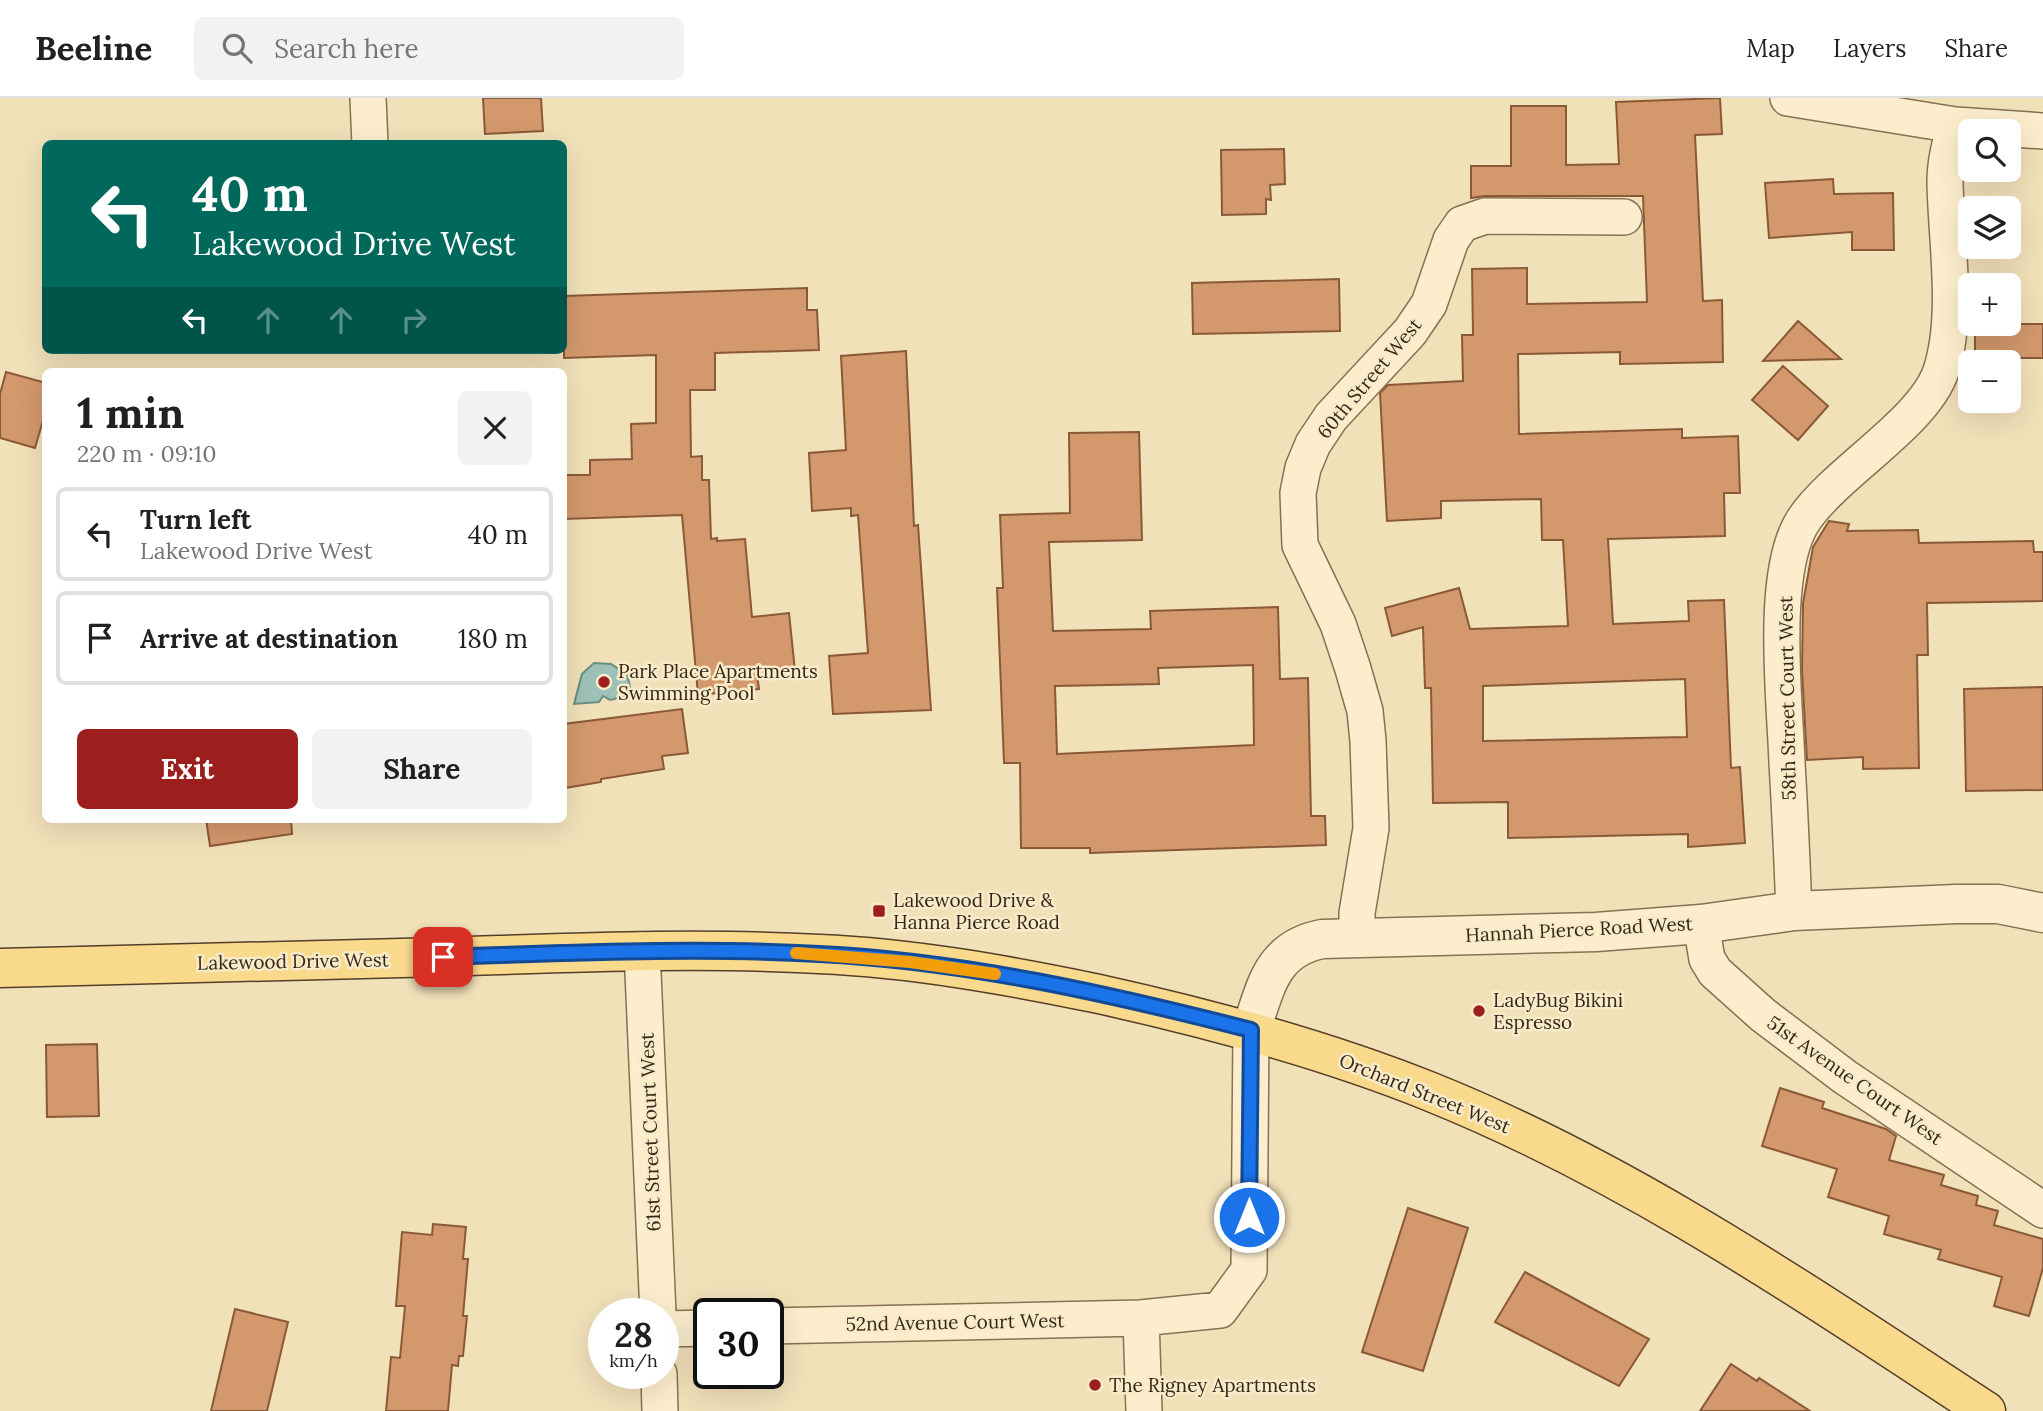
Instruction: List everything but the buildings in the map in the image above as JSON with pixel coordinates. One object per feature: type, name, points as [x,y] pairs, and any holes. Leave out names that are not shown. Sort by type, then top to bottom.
[{"type":"main road","name":"Lakewood Drive West","points":[[0,968],[642,950],[820,954],[910,962],[1032,980],[1169,1009],[1251,1030]]},
{"type":"main road","name":"Orchard Street West","points":[[1251,1030],[1432,1092],[1518,1130],[1614,1178],[1766,1268],[1986,1411]]},
{"type":"street","points":[[368,98],[370,140]]},
{"type":"street","points":[[1788,98],[1955,125],[2043,131]]},
{"type":"street","name":"58th Street Court West","points":[[1794,911],[1783,661],[1784,591],[1790,556],[1802,521],[1820,498],[1926,398],[1940,373],[1947,341],[1949,303],[1945,180],[1947,156],[1955,125]]},
{"type":"street","name":"60th Street West","points":[[1357,938],[1357,913],[1371,828],[1365,712],[1338,624],[1300,545],[1298,493],[1303,468],[1313,444],[1331,417],[1410,332],[1429,304],[1451,240],[1462,224],[1485,216],[1624,217]]},
{"type":"street","name":"Hannah Pierce Road West","points":[[1251,1030],[1269,978],[1287,953],[1309,942],[1357,938],[1596,932],[1701,923],[1794,911],[1961,904],[2017,906],[2043,913]]},
{"type":"street","name":"51st Avenue Court West","points":[[1701,923],[1707,958],[1715,972],[1763,1015],[1845,1076],[2043,1210]]},
{"type":"street","name":"61st Street Court West","points":[[642,950],[657,1298]]},
{"type":"street","points":[[1144,1411],[1141,1318],[1220,1310],[1249,1270],[1251,1030]]},
{"type":"street","name":"52nd Avenue Court West","points":[[784,1326],[1141,1318]]},
{"type":"street","points":[[659,1389],[660,1411]]},
{"type":"water","name":"Park Place Apartments Swimming Pool","points":[[594,663],[611,664],[627,674],[632,695],[610,700],[603,696],[599,702],[574,704],[582,674]]},
{"type":"slow traffic","points":[[796,953],[910,962],[995,974]]},
{"type":"place","name":"Park Place Apartments Swimming Pool","points":[[604,682]]},
{"type":"place","name":"Lakewood Drive & Hanna Pierce Road","points":[[879,911]]},
{"type":"place","name":"LadyBug Bikini Espresso","points":[[1479,1011]]},
{"type":"place","name":"The Rigney Apartments","points":[[1095,1385]]},
{"type":"route","points":[[443,957],[642,950],[820,954],[910,962],[1032,980],[1169,1009],[1251,1030],[1249,1217]]}]
